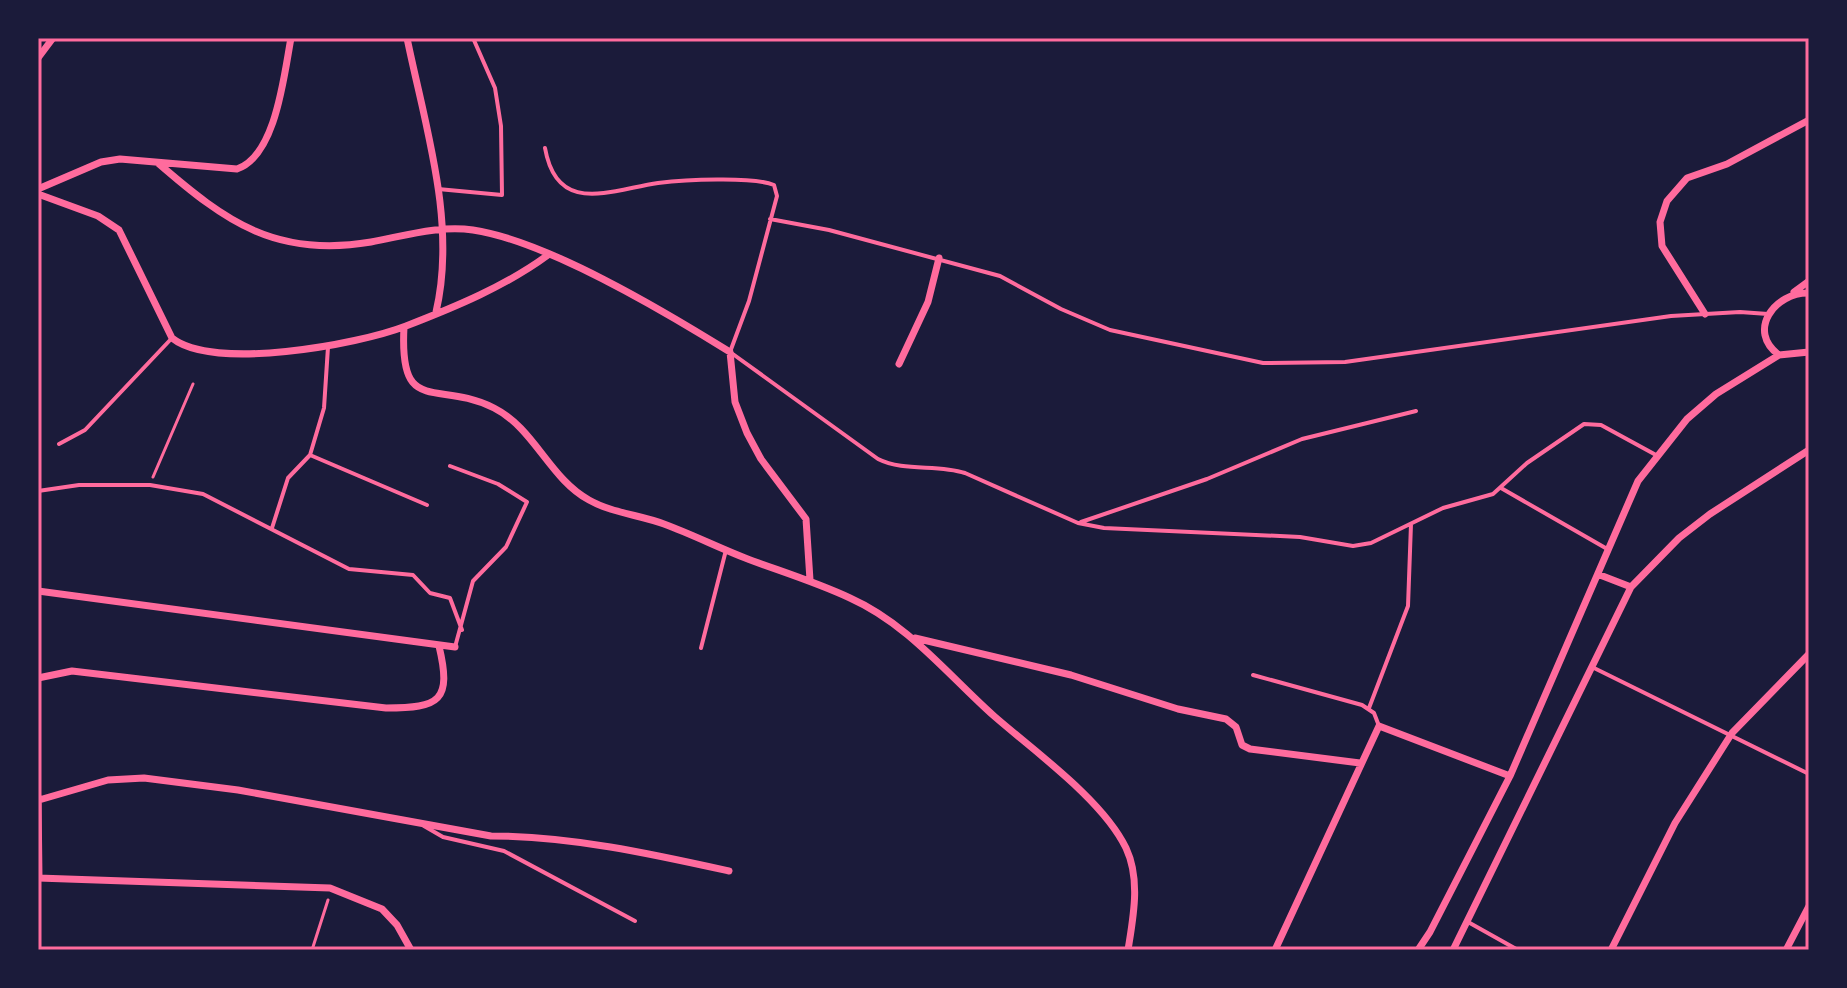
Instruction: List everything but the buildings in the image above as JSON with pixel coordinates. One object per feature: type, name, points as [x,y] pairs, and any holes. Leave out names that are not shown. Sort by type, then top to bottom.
[{"type":"street","points":[[38,58],[53,38]]},
{"type":"street","points":[[38,191],[101,162],[120,159],[237,169],[252,162],[270,128],[291,38]]},
{"type":"street","points":[[407,38],[443,228],[442,285],[436,312]]},
{"type":"street","points":[[1705,314],[1662,246],[1660,222],[1667,201],[1687,178],[1727,164],[1809,120]]},
{"type":"street","points":[[158,163],[227,220],[291,242],[336,246],[443,228],[500,235],[548,255],[730,352],[735,402],[747,433],[761,459],[806,519],[810,580]]},
{"type":"street","points":[[38,191],[98,216],[119,230],[172,338],[182,346],[203,353],[245,354],[328,344],[404,327],[511,280],[548,255]]},
{"type":"street","points":[[899,364],[928,302],[939,258]]},
{"type":"street","points":[[1779,355],[1765,339],[1768,314],[1778,301],[1809,281]]},
{"type":"street","points":[[1789,295],[1809,293]]},
{"type":"street","points":[[404,327],[404,369],[412,384],[424,391],[494,408],[516,425],[570,486],[591,502],[663,523],[810,580],[853,599],[914,638],[992,714],[1055,767],[1113,828],[1127,850],[1133,874],[1128,950]]},
{"type":"street","points":[[1418,950],[1437,920],[1510,776],[1600,575],[1627,501],[1656,455],[1687,419],[1716,394],[1779,355],[1809,353]]},
{"type":"street","points":[[1453,950],[1631,587],[1679,538],[1710,514],[1809,450]]},
{"type":"street","points":[[1600,575],[1631,587]]},
{"type":"street","points":[[38,591],[455,647]]},
{"type":"street","points":[[914,638],[1071,675],[1178,709],[1226,719],[1236,727],[1242,745],[1250,749],[1360,763]]},
{"type":"street","points":[[38,678],[72,671],[291,694],[386,708],[417,708],[437,701],[444,691],[444,666],[439,646]]},
{"type":"street","points":[[1611,950],[1675,823],[1732,733],[1809,654]]},
{"type":"street","points":[[1275,950],[1379,726],[1510,776]]},
{"type":"street","points":[[411,950],[397,925],[382,909],[330,888],[39,878],[38,798],[108,780],[144,778],[238,790],[491,836],[523,836],[665,856],[729,871]]},
{"type":"street","points":[[1786,950],[1809,906]]},
{"type":"lane","points":[[436,189],[502,195],[501,126],[495,88],[473,38]]},
{"type":"lane","points":[[545,148],[549,170],[555,180],[593,195],[686,181],[768,182],[777,189],[749,301],[730,352],[878,459],[898,466],[948,468],[965,473],[1078,523],[1126,530],[1300,537],[1353,546],[1371,543],[1501,488],[1527,463],[1584,424],[1601,425],[1656,455]]},
{"type":"lane","points":[[770,219],[939,258],[1000,276],[1061,309],[1110,330],[1263,363],[1333,363],[1401,357],[1705,314],[1768,314]]},
{"type":"lane","points":[[59,444],[85,430],[172,338]]},
{"type":"lane","points":[[271,529],[288,478],[310,455],[324,408],[328,344]]},
{"type":"lane","points":[[1078,523],[1207,479],[1302,439],[1416,411]]},
{"type":"lane","points":[[310,455],[427,505]]},
{"type":"lane","points":[[450,466],[498,484],[527,502],[506,547],[473,581],[455,647]]},
{"type":"lane","points":[[38,491],[79,485],[150,485],[203,494],[349,569],[413,575],[430,593],[450,598],[462,630]]},
{"type":"lane","points":[[1501,488],[1609,550]]},
{"type":"lane","points":[[1369,708],[1408,606],[1411,524]]},
{"type":"lane","points":[[701,648],[726,550]]},
{"type":"lane","points":[[1590,666],[1732,733],[1809,774]]},
{"type":"lane","points":[[1253,675],[1369,708],[1379,726]]},
{"type":"lane","points":[[418,823],[443,837],[504,851],[635,921]]},
{"type":"lane","points":[[1467,922],[1518,950]]},
{"type":"path","points":[[150,485],[193,384]]},
{"type":"path","points":[[312,950],[330,888]]}]
